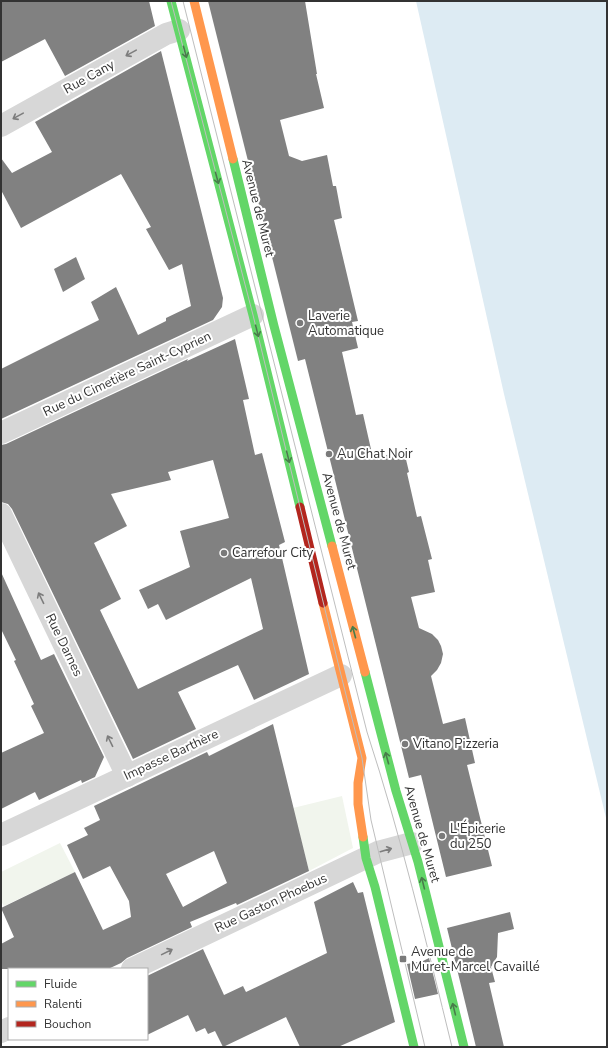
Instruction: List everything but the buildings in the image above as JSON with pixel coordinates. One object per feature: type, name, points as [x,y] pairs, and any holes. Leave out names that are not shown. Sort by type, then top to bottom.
[{"type":"main road","points":[[171,1],[253,315],[362,758],[358,783],[358,804],[366,858],[375,887],[414,1047]]},
{"type":"main road","name":"Avenue de Muret","points":[[194,1],[274,326],[396,791],[427,896],[464,1047]]},
{"type":"street","name":"Rue Cany","points":[[1,126],[166,34],[179,30]]},
{"type":"street","name":"Rue du Cimetière Saint-Cyprien","points":[[1,432],[253,315]]},
{"type":"street","name":"Rue Darnes","points":[[1,514],[127,776]]},
{"type":"street","name":"Impasse Barthère","points":[[1,835],[341,675]]},
{"type":"street","name":"Rue Gaston Phoebus","points":[[134,968],[378,852],[412,843]]},
{"type":"shaded area","points":[[416,1],[607,1],[607,822],[504,394]]},
{"type":"shaded area","points":[[342,796],[353,848],[309,871],[293,808]]},
{"type":"shaded area","points":[[60,843],[75,872],[4,906],[1,901],[1,872]]},
{"type":"tram line","points":[[171,1],[253,315],[362,758],[371,820],[425,1047]]},
{"type":"tram line","points":[[183,1],[367,732],[402,849],[452,1047]]},
{"type":"traffic: fast","points":[[171,1],[253,315],[300,507]]},
{"type":"traffic: fast","points":[[233,159],[274,326],[332,546]]},
{"type":"traffic: fast","points":[[365,672],[396,791],[418,862],[464,1047]]},
{"type":"traffic: fast","points":[[363,837],[366,858],[375,887],[414,1047]]},
{"type":"traffic: slow","points":[[194,1],[233,159]]},
{"type":"traffic: slow","points":[[332,546],[365,672]]},
{"type":"traffic: slow","points":[[323,603],[362,758],[358,783],[358,804],[363,837]]},
{"type":"traffic: jam","points":[[300,507],[323,603]]},
{"type":"place","name":"Laverie Automatique","points":[[300,323]]},
{"type":"place","name":"Au Chat Noir","points":[[329,454]]},
{"type":"place","name":"Carrefour City","points":[[224,553]]},
{"type":"place","name":"Vitano Pizzeria","points":[[405,744]]},
{"type":"place","name":"L'Épicerie du 250","points":[[442,836]]},
{"type":"place","name":"Avenue de Muret-Marcel Cavaillé","points":[[403,959]]}]
